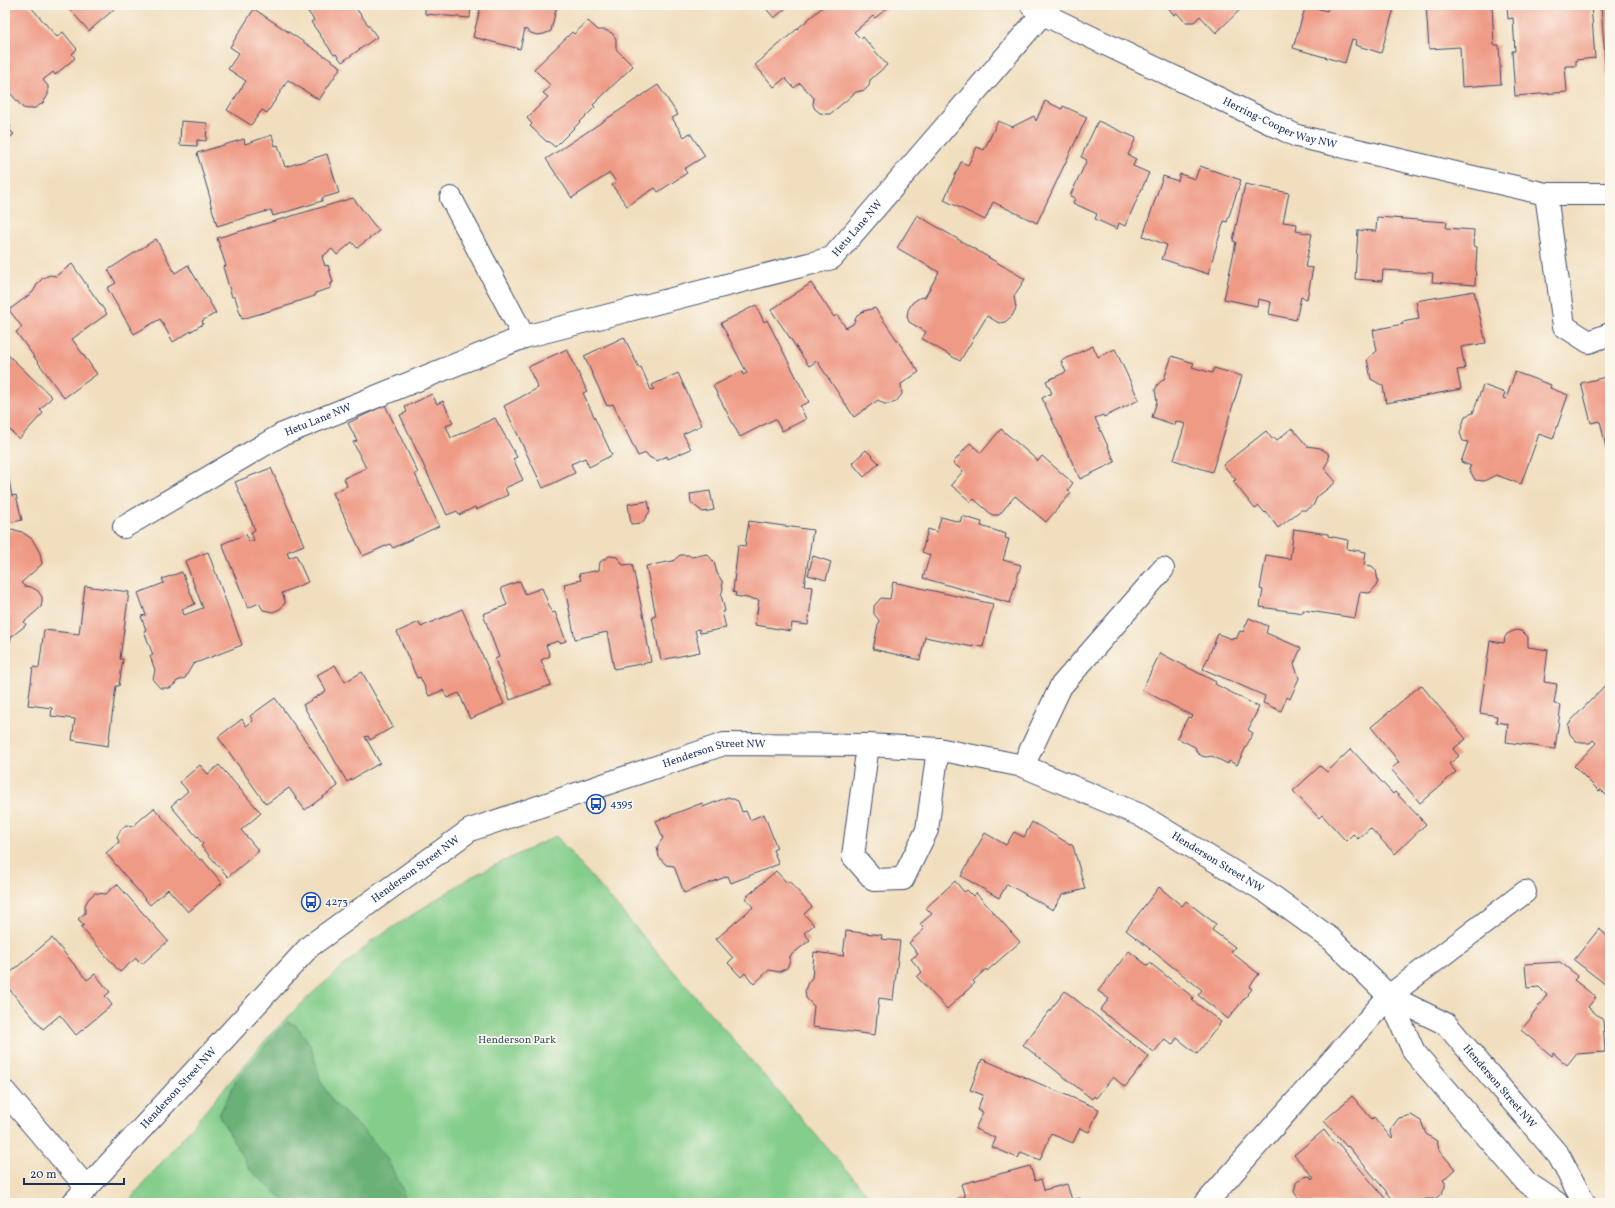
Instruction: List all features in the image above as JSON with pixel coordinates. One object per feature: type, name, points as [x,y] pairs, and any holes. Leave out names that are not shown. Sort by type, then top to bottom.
[{"type":"street","name":"Herring-Cooper Way NW","points":[[1041,8],[1297,136],[1546,194],[1610,194]]},
{"type":"street","name":"Hetu Lane NW","points":[[124,527],[281,435],[524,337],[832,258],[1041,8]]},
{"type":"street","points":[[1546,194],[1564,326],[1589,342],[1610,334]]},
{"type":"street","points":[[451,198],[524,337]]},
{"type":"street","points":[[1023,766],[1061,686],[1163,569]]},
{"type":"street","name":"Henderson Street NW","points":[[80,1196],[310,946],[470,830],[724,744],[868,745],[938,749],[1023,766],[1140,815],[1268,893],[1331,939],[1389,996],[1446,1024],[1559,1156],[1584,1203]]},
{"type":"street","points":[[868,745],[853,856],[874,880],[903,879],[907,872],[927,830],[938,749]]},
{"type":"street","points":[[1206,1203],[1389,996],[1525,892]]},
{"type":"street","name":"Henderson Street NW","points":[[1389,996],[1414,1052],[1528,1183],[1557,1203]]},
{"type":"street","points":[[5,1092],[80,1196]]},
{"type":"green space","name":"Henderson Park","points":[[556,836],[875,1203],[127,1203],[271,1034],[306,999],[372,941],[471,877]]},
{"type":"green space","points":[[287,1022],[296,1025],[310,1044],[321,1082],[333,1102],[369,1136],[386,1157],[402,1188],[407,1203],[288,1203],[250,1170],[219,1115],[236,1081]]},
{"type":"building","points":[[5,5],[29,5],[57,37],[63,32],[77,49],[72,54],[75,58],[55,75],[53,72],[43,80],[48,86],[48,95],[43,103],[35,108],[23,108],[5,87]]},
{"type":"building","points":[[66,5],[119,5],[89,31]]},
{"type":"building","points":[[303,5],[357,5],[355,7],[377,37],[342,62],[336,54],[334,55],[311,22],[314,20]]},
{"type":"building","points":[[425,5],[471,5],[470,18],[425,14]]},
{"type":"building","points":[[481,5],[557,5],[551,31],[537,35],[525,29],[520,49],[473,37]]},
{"type":"building","points":[[763,5],[790,5],[774,18]]},
{"type":"building","points":[[825,5],[887,5],[889,7],[875,18],[873,16],[854,32],[861,39],[863,37],[887,65],[870,80],[869,86],[865,90],[856,92],[830,114],[820,113],[815,109],[813,105],[814,98],[800,83],[794,88],[785,78],[774,87],[755,65]]},
{"type":"building","points":[[1166,5],[1245,5],[1216,33],[1200,16],[1194,22],[1185,22],[1177,13],[1174,15]]},
{"type":"building","points":[[1306,5],[1327,11],[1329,5],[1395,5],[1381,53],[1355,45],[1356,40],[1352,39],[1345,63],[1293,48]]},
{"type":"building","points":[[1426,5],[1492,5],[1494,45],[1499,45],[1501,84],[1462,87],[1460,47],[1429,49]]},
{"type":"building","points":[[1507,5],[1591,5],[1595,58],[1576,60],[1576,66],[1565,66],[1567,92],[1515,96],[1512,51],[1515,51],[1513,18],[1508,19]]},
{"type":"building","points":[[1601,5],[1610,5],[1610,73],[1606,73]]},
{"type":"building","points":[[254,9],[341,67],[319,100],[288,80],[267,113],[262,110],[251,125],[227,110],[246,81],[228,69],[239,53],[230,47]]},
{"type":"building","points":[[588,21],[598,30],[605,30],[612,33],[616,39],[616,49],[633,66],[593,105],[595,107],[555,147],[548,141],[547,142],[530,126],[532,124],[527,118],[548,97],[543,93],[551,86],[534,69],[572,32],[574,34]]},
{"type":"building","points":[[658,85],[678,115],[672,118],[684,137],[690,133],[705,156],[684,169],[687,173],[658,192],[655,188],[627,206],[612,185],[616,182],[610,173],[572,198],[546,159]]},
{"type":"building","points":[[1045,101],[1062,109],[1063,106],[1087,117],[1037,223],[993,202],[985,220],[944,200],[961,162],[968,165],[977,147],[984,150],[998,121],[1012,127],[1034,116],[1036,121]]},
{"type":"building","points":[[5,120],[11,127],[9,129],[14,134],[5,142]]},
{"type":"building","points":[[181,121],[207,123],[206,141],[197,140],[197,146],[180,145]]},
{"type":"building","points":[[1098,121],[1136,138],[1128,155],[1136,159],[1133,166],[1149,173],[1125,226],[1119,223],[1117,229],[1095,219],[1097,214],[1073,203],[1075,198],[1070,196],[1087,160],[1081,157]]},
{"type":"building","points":[[272,135],[275,146],[278,145],[285,167],[327,154],[339,193],[322,198],[322,201],[273,216],[271,210],[217,226],[197,153],[244,139],[245,144]]},
{"type":"building","points":[[1200,166],[1241,180],[1227,222],[1224,221],[1208,274],[1162,259],[1167,245],[1143,236],[1163,176],[1178,181],[1180,174],[1195,179]]},
{"type":"building","points":[[1245,184],[1289,193],[1283,222],[1297,224],[1296,231],[1312,234],[1305,267],[1313,268],[1307,299],[1301,297],[1296,320],[1269,314],[1271,302],[1258,299],[1257,306],[1224,299],[1236,242],[1233,241]]},
{"type":"building","points":[[353,198],[379,231],[357,248],[352,242],[337,255],[332,249],[322,257],[325,266],[328,265],[333,283],[331,283],[331,288],[315,293],[315,296],[293,304],[242,319],[235,297],[232,297],[223,267],[226,266],[217,238]]},
{"type":"building","points":[[917,215],[1025,279],[1014,296],[1016,308],[1012,316],[1005,322],[999,323],[987,316],[960,361],[922,339],[926,332],[909,322],[907,316],[908,310],[912,303],[919,298],[925,297],[939,272],[897,248]]},
{"type":"building","points":[[1377,217],[1447,222],[1446,228],[1474,230],[1473,246],[1477,247],[1475,285],[1432,282],[1433,273],[1383,270],[1382,281],[1355,279],[1358,230],[1376,231]]},
{"type":"building","points":[[156,239],[175,273],[188,265],[216,313],[202,321],[203,324],[173,342],[160,319],[134,334],[107,288],[116,283],[108,270]]},
{"type":"building","points":[[72,264],[107,314],[72,339],[97,374],[64,398],[16,332],[22,327],[9,310],[33,292],[43,278],[50,275],[56,276]]},
{"type":"building","points":[[811,283],[834,317],[837,315],[846,328],[853,324],[861,312],[875,308],[919,372],[901,384],[902,394],[896,402],[884,404],[878,400],[854,417],[817,361],[809,366],[771,310]]},
{"type":"building","points":[[1474,291],[1486,343],[1461,347],[1465,369],[1457,370],[1461,389],[1386,403],[1383,386],[1371,379],[1367,359],[1377,351],[1373,330],[1419,319],[1416,301]]},
{"type":"building","points":[[756,305],[764,322],[767,320],[809,402],[800,406],[806,419],[782,431],[775,419],[740,437],[713,386],[742,371],[743,375],[747,373],[721,323]]},
{"type":"building","points":[[624,337],[639,368],[641,367],[651,390],[654,389],[652,385],[678,373],[702,425],[683,434],[691,449],[668,459],[667,456],[657,461],[649,457],[646,453],[638,456],[613,404],[607,406],[584,356]]},
{"type":"building","points":[[1093,346],[1098,357],[1115,349],[1139,400],[1104,417],[1103,415],[1095,418],[1115,462],[1080,479],[1042,398],[1052,393],[1046,381],[1066,372],[1061,361]]},
{"type":"building","points":[[567,349],[587,391],[583,393],[612,455],[589,467],[585,458],[571,464],[575,473],[543,488],[504,406],[538,388],[528,367]]},
{"type":"building","points":[[5,352],[52,397],[40,410],[43,413],[19,439],[5,425]]},
{"type":"building","points":[[1172,356],[1194,363],[1192,367],[1212,373],[1214,368],[1242,376],[1212,472],[1174,460],[1185,424],[1176,421],[1175,425],[1152,417],[1157,401],[1155,390],[1158,384],[1164,379]]},
{"type":"building","points":[[1515,372],[1551,385],[1550,388],[1568,395],[1553,439],[1539,434],[1521,484],[1496,475],[1484,481],[1475,480],[1469,469],[1471,466],[1461,462],[1468,442],[1463,441],[1460,433],[1465,416],[1473,413],[1483,385],[1505,393],[1503,398],[1506,399]]},
{"type":"building","points":[[1610,376],[1609,460],[1600,421],[1591,423],[1581,383]]},
{"type":"building","points":[[432,394],[437,404],[443,401],[453,423],[446,426],[451,438],[495,418],[517,457],[513,459],[523,480],[505,488],[508,495],[476,510],[475,507],[459,515],[457,511],[447,515],[400,415],[407,412],[405,407]]},
{"type":"building","points":[[385,405],[418,473],[415,474],[439,526],[393,548],[390,544],[363,556],[333,493],[347,486],[344,478],[366,468],[353,442],[357,441],[348,423]]},
{"type":"building","points":[[1292,428],[1307,446],[1320,448],[1328,453],[1329,460],[1324,468],[1336,482],[1317,497],[1313,506],[1306,510],[1301,510],[1278,528],[1266,512],[1265,513],[1259,506],[1255,509],[1233,481],[1236,480],[1223,465],[1266,431],[1272,439],[1274,437],[1277,440]]},
{"type":"building","points":[[1001,429],[1038,461],[1042,456],[1073,483],[1068,490],[1071,493],[1046,522],[1015,496],[999,515],[992,515],[974,499],[971,502],[951,485],[963,471],[953,463],[970,443],[981,453]]},
{"type":"building","points":[[866,450],[879,463],[864,477],[852,463]]},
{"type":"building","points":[[271,468],[304,545],[287,552],[289,558],[296,555],[308,582],[282,593],[285,603],[280,609],[273,612],[263,610],[259,603],[248,608],[222,544],[246,534],[249,542],[254,540],[251,532],[255,530],[235,482]]},
{"type":"building","points":[[9,480],[12,496],[16,495],[22,520],[5,524],[5,481]]},
{"type":"building","points":[[710,491],[714,510],[703,512],[691,503],[690,494]]},
{"type":"building","points":[[648,501],[650,511],[642,523],[631,524],[628,504]]},
{"type":"building","points":[[962,516],[982,522],[981,526],[1006,534],[1005,538],[1009,539],[1003,560],[1021,565],[1010,603],[923,578],[930,555],[922,552],[928,529],[937,532],[941,517],[960,522]]},
{"type":"building","points":[[749,521],[813,530],[804,586],[813,587],[808,625],[792,623],[791,631],[755,625],[759,600],[735,596],[736,593],[733,592],[738,545],[745,546]]},
{"type":"building","points":[[12,529],[22,532],[32,539],[40,553],[42,564],[21,583],[24,586],[31,587],[38,591],[42,597],[42,602],[41,607],[24,622],[26,625],[11,637],[10,642],[5,647],[5,535]]},
{"type":"building","points":[[1294,529],[1328,534],[1328,536],[1348,540],[1347,549],[1366,552],[1364,565],[1372,566],[1376,570],[1378,581],[1371,592],[1360,592],[1355,618],[1303,610],[1303,613],[1260,607],[1263,590],[1260,589],[1266,555],[1290,559]]},
{"type":"building","points":[[208,552],[242,645],[193,664],[185,678],[177,681],[170,688],[160,688],[153,680],[155,670],[150,656],[153,655],[144,631],[146,630],[141,616],[146,615],[138,593],[164,583],[162,579],[182,572],[195,604],[182,609],[184,615],[203,608],[185,561]]},
{"type":"building","points":[[707,554],[714,562],[717,573],[722,581],[723,589],[721,595],[725,611],[722,612],[726,628],[700,633],[699,629],[695,630],[700,652],[661,660],[652,617],[656,616],[646,566],[673,561],[680,555],[688,555],[692,557]]},
{"type":"building","points":[[609,556],[617,557],[623,565],[632,564],[646,628],[651,662],[614,669],[607,632],[575,639],[564,584],[581,580],[579,574],[599,570],[600,562]]},
{"type":"building","points":[[813,556],[831,562],[826,580],[808,575]]},
{"type":"building","points":[[520,581],[525,594],[542,588],[552,613],[555,612],[566,641],[560,643],[558,641],[546,645],[550,656],[541,660],[551,685],[510,700],[495,659],[499,657],[483,614],[507,605],[501,588]]},
{"type":"building","points":[[893,582],[993,604],[983,647],[973,645],[973,647],[925,637],[920,660],[873,649],[879,620],[874,614],[874,606],[881,598],[890,599]]},
{"type":"building","points":[[85,586],[129,592],[120,659],[123,659],[119,686],[116,686],[108,746],[72,740],[75,719],[51,716],[52,708],[28,705],[33,667],[39,668],[44,630],[79,634]]},
{"type":"building","points":[[462,609],[504,704],[470,719],[459,693],[447,698],[443,690],[429,696],[420,677],[417,678],[397,632],[419,622],[421,627]]},
{"type":"building","points":[[1249,618],[1268,626],[1266,633],[1301,648],[1294,664],[1299,678],[1290,699],[1287,697],[1281,711],[1263,703],[1265,696],[1203,669],[1218,634],[1236,639],[1240,631],[1243,632]]},
{"type":"building","points":[[1517,630],[1523,632],[1528,637],[1528,647],[1548,650],[1544,682],[1557,684],[1554,704],[1561,705],[1555,749],[1506,742],[1508,724],[1496,722],[1497,716],[1480,713],[1490,641],[1504,643],[1507,634]]},
{"type":"building","points":[[1160,653],[1216,682],[1215,684],[1259,707],[1248,730],[1253,733],[1237,765],[1229,761],[1228,764],[1212,756],[1202,756],[1197,753],[1195,747],[1177,738],[1188,717],[1191,718],[1193,716],[1142,690]]},
{"type":"building","points":[[335,665],[345,682],[362,672],[393,727],[370,740],[368,736],[365,737],[380,763],[347,782],[303,705],[326,691],[317,675]]},
{"type":"building","points":[[1610,680],[1610,799],[1601,790],[1599,791],[1574,766],[1596,743],[1593,740],[1590,743],[1581,743],[1576,741],[1570,734],[1568,726],[1569,723]]},
{"type":"building","points":[[1421,685],[1466,739],[1453,749],[1459,756],[1449,764],[1456,772],[1420,803],[1391,769],[1399,762],[1371,727]]},
{"type":"building","points":[[275,698],[338,786],[305,810],[289,788],[266,804],[218,737],[242,719],[246,726],[253,721],[250,716]]},
{"type":"building","points":[[1351,749],[1393,794],[1395,792],[1426,824],[1395,854],[1370,828],[1358,839],[1353,834],[1346,841],[1322,815],[1319,818],[1293,791],[1320,766],[1327,772]]},
{"type":"building","points":[[200,765],[208,774],[219,765],[261,813],[241,830],[259,851],[228,877],[201,846],[203,844],[171,806],[188,791],[180,782]]},
{"type":"building","points":[[728,797],[738,801],[742,812],[746,811],[750,820],[764,814],[777,848],[773,850],[779,864],[731,883],[728,876],[684,893],[674,866],[666,865],[659,857],[657,847],[663,838],[656,821],[702,803],[703,807]]},
{"type":"building","points":[[154,808],[200,860],[202,859],[222,883],[188,912],[168,889],[150,905],[106,853],[119,842],[117,837],[121,829],[126,825],[133,826]]},
{"type":"building","points":[[1032,822],[1073,846],[1085,889],[1062,895],[1053,910],[1007,884],[999,898],[961,876],[985,833],[1006,845],[1014,832],[1024,837]]},
{"type":"building","points":[[776,871],[787,883],[789,881],[812,907],[804,914],[814,925],[804,933],[810,940],[790,956],[790,961],[787,968],[779,972],[769,970],[754,984],[745,973],[741,977],[728,963],[733,958],[716,939],[753,907],[745,898]]},
{"type":"building","points":[[955,881],[964,892],[967,890],[973,896],[976,893],[1020,942],[987,971],[986,969],[973,981],[975,983],[947,1009],[917,977],[922,972],[911,959],[918,954],[909,943],[924,929],[920,924],[932,914],[926,908]]},
{"type":"building","points":[[117,884],[168,941],[142,964],[136,958],[120,972],[81,927],[84,925],[78,919],[85,913],[85,905],[89,898],[95,893],[106,894]]},
{"type":"building","points":[[1159,887],[1182,906],[1186,901],[1216,924],[1212,930],[1235,947],[1231,952],[1259,974],[1249,987],[1252,989],[1228,1019],[1198,995],[1202,990],[1126,930]]},
{"type":"building","points":[[1599,929],[1610,938],[1610,988],[1574,960]]},
{"type":"building","points":[[846,931],[882,935],[881,939],[900,941],[893,1000],[879,998],[875,1035],[812,1027],[814,1006],[806,998],[805,990],[808,982],[812,978],[814,952],[843,956]]},
{"type":"building","points":[[52,938],[87,980],[95,974],[110,992],[105,996],[112,1005],[76,1035],[60,1015],[43,1029],[5,984],[5,977]]},
{"type":"building","points":[[1129,951],[1148,966],[1150,963],[1194,998],[1192,1000],[1221,1022],[1197,1054],[1177,1038],[1172,1045],[1165,1039],[1154,1052],[1100,1010],[1109,999],[1098,991]]},
{"type":"building","points":[[1560,962],[1578,976],[1574,980],[1596,997],[1588,1007],[1603,1020],[1605,1052],[1576,1054],[1567,1065],[1553,1053],[1552,1056],[1521,1030],[1547,995],[1539,987],[1527,988],[1525,964]]},
{"type":"building","points":[[1065,991],[1149,1057],[1125,1087],[1113,1077],[1096,1098],[1094,1096],[1092,1099],[1023,1045]]},
{"type":"building","points":[[982,1059],[1099,1109],[1089,1132],[1080,1128],[1073,1143],[1051,1134],[1040,1160],[1021,1152],[1018,1158],[992,1147],[996,1138],[975,1129],[983,1112],[977,1110],[983,1095],[970,1090]]},
{"type":"building","points":[[1352,1096],[1372,1119],[1374,1117],[1392,1139],[1392,1127],[1399,1118],[1411,1115],[1421,1121],[1426,1134],[1437,1141],[1439,1150],[1455,1169],[1443,1180],[1445,1182],[1445,1187],[1441,1194],[1435,1199],[1425,1199],[1420,1203],[1396,1203],[1348,1146],[1347,1147],[1324,1121]]},
{"type":"building","points":[[1324,1130],[1335,1144],[1337,1142],[1389,1203],[1302,1203],[1294,1192],[1296,1183],[1303,1177],[1310,1176],[1312,1180],[1314,1178],[1294,1155]]},
{"type":"building","points":[[1030,1166],[1035,1181],[1041,1179],[1044,1190],[1067,1184],[1072,1200],[1080,1198],[1081,1203],[954,1203],[957,1199],[965,1197],[961,1184]]},
{"type":"place","name":"4395","points":[[596,804]]},
{"type":"place","name":"4273","points":[[311,902]]}]
